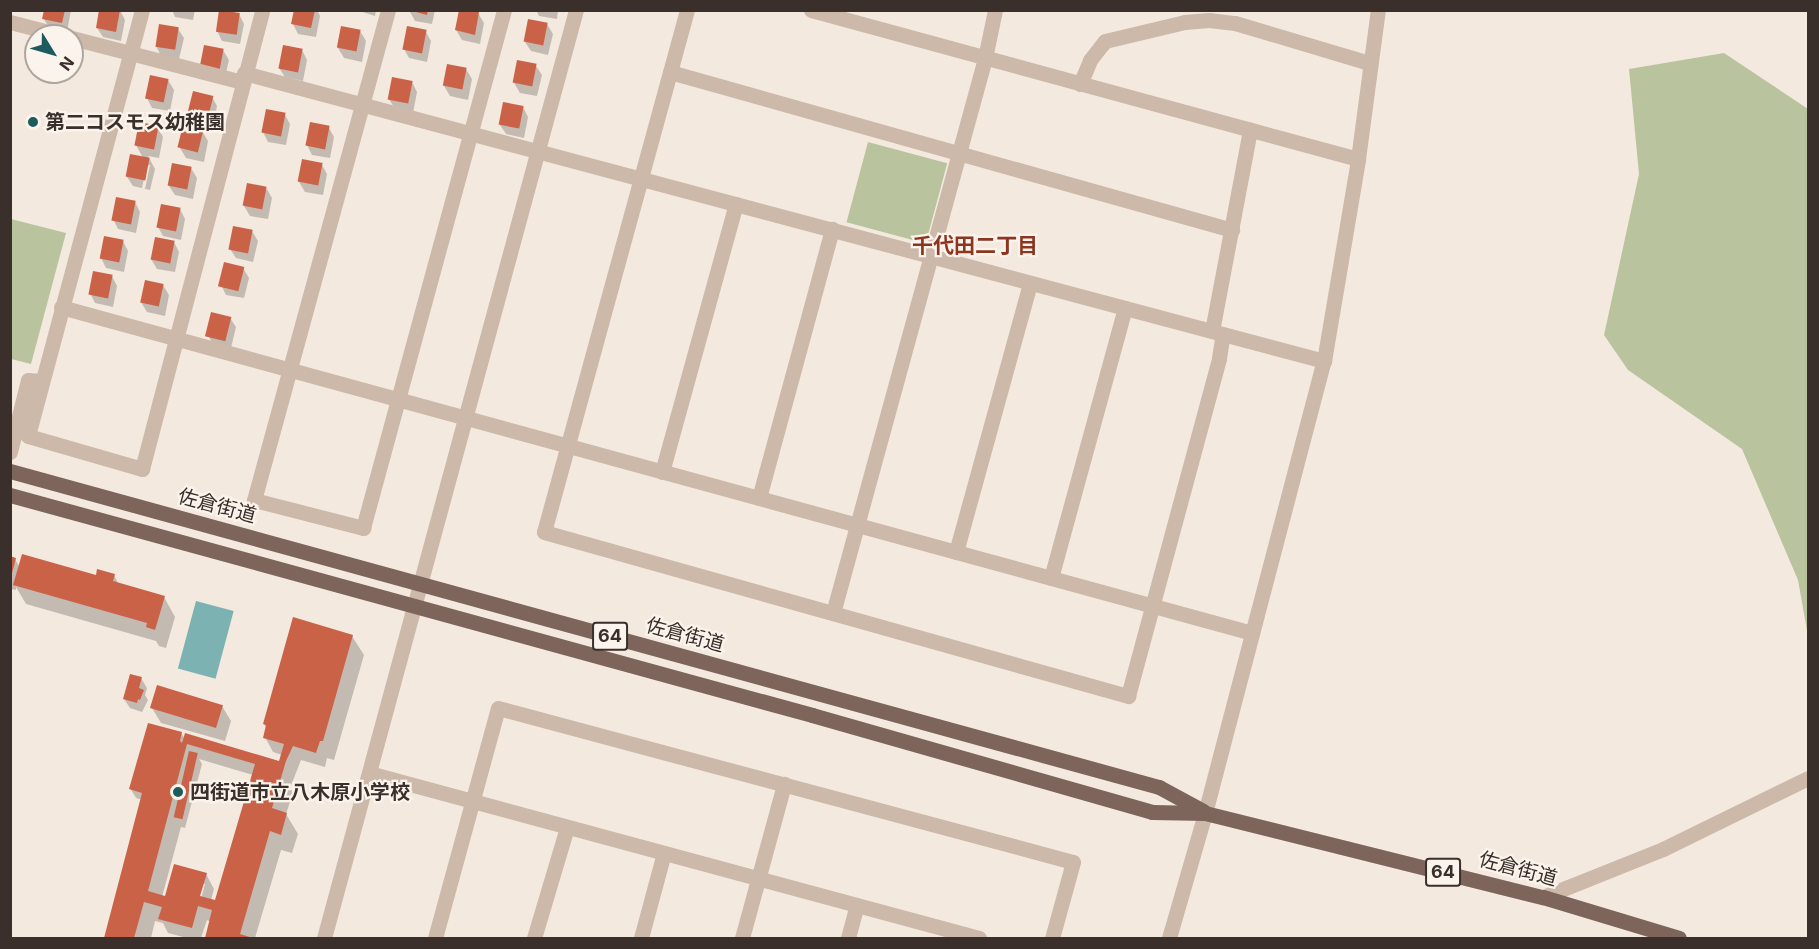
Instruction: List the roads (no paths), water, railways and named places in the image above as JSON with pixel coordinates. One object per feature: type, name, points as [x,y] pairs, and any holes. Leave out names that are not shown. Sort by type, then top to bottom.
[{"type":"main road","name":"佐倉街道","points":[[10,471],[1159,787],[1205,813]]},
{"type":"main road","name":"佐倉街道","points":[[10,495],[1152,812],[1205,813],[1543,897],[1679,939]]},
{"type":"street","points":[[142,10],[28,436],[141,469],[262,10]]},
{"type":"street","points":[[388,10],[254,500],[363,528],[504,10]]},
{"type":"street","points":[[324,939],[576,10]]},
{"type":"street","points":[[687,10],[544,532],[1128,696],[1219,358],[1217,333],[1250,130]]},
{"type":"street","points":[[811,10],[1358,159]]},
{"type":"street","points":[[833,613],[985,58],[995,10]]},
{"type":"street","points":[[1169,939],[1205,813],[1324,362],[1358,159],[1369,63],[1378,10]]},
{"type":"street","points":[[1080,84],[1090,60],[1105,41],[1185,22],[1209,20],[1235,23],[1369,63]]},
{"type":"street","points":[[84,41],[363,104],[1324,362]]},
{"type":"street","points":[[670,72],[1232,230]]},
{"type":"street","points":[[662,472],[736,204]]},
{"type":"street","points":[[759,498],[832,230]]},
{"type":"street","points":[[956,552],[1030,283]]},
{"type":"street","points":[[61,307],[1252,633]]},
{"type":"street","points":[[1051,578],[1125,308]]},
{"type":"street","points":[[10,452],[28,380],[42,381]]},
{"type":"street","points":[[435,939],[498,708],[1073,862],[1052,939]]},
{"type":"street","points":[[369,773],[857,905],[950,935],[979,939]]},
{"type":"street","points":[[1543,897],[1663,849],[1809,778]]},
{"type":"street","points":[[742,939],[784,784]]},
{"type":"street","points":[[534,939],[567,827]]},
{"type":"street","points":[[641,939],[664,853]]},
{"type":"street","points":[[848,939],[857,905]]},
{"type":"water","points":[[196,601],[234,611],[216,679],[178,669]]},
{"type":"place","name":"第二コスモス幼稚園","points":[[33,122]]},
{"type":"place","name":"四街道市立八木原小学校","points":[[178,792]]},
{"type":"district","name":"千代田二丁目","points":[[975,246]]}]
